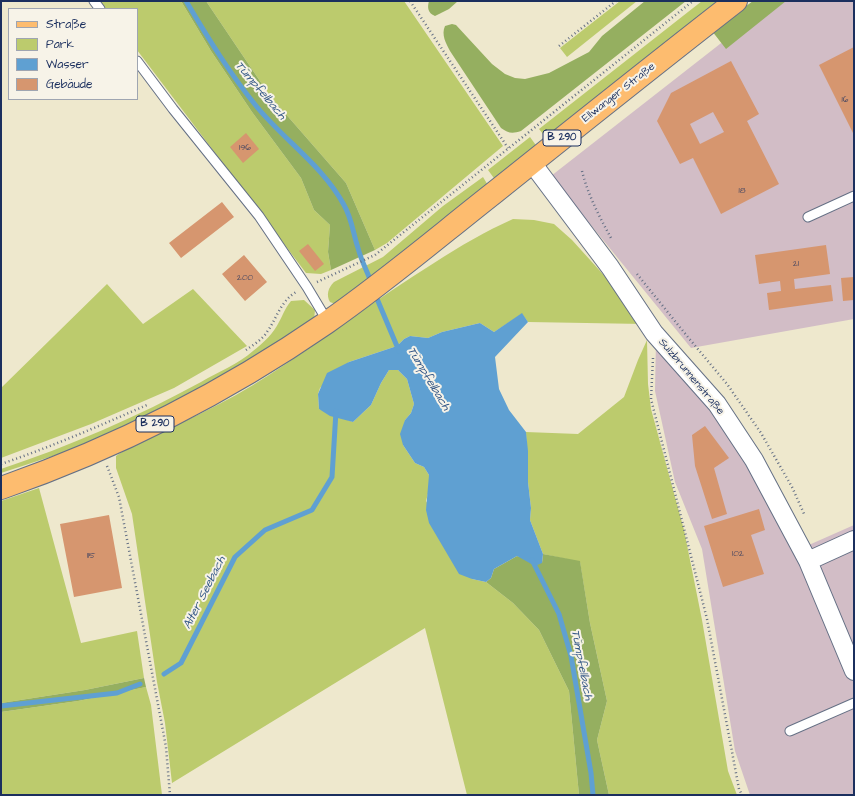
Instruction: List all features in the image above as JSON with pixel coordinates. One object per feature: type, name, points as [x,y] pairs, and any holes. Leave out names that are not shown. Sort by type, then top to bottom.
[{"type":"main road","name":"Ellwanger Straße","points":[[328,322],[389,276],[736,1]]},
{"type":"main road","name":"B 290","points":[[1,488],[31,478],[161,421],[216,392],[328,322]]},
{"type":"street","name":"Sulzbrunnenstraße","points":[[532,163],[610,267],[654,333],[717,404],[754,460],[808,561],[854,671]]},
{"type":"street","points":[[808,561],[854,540]]},
{"type":"lane","points":[[138,62],[173,110],[259,216],[307,287],[328,322]]},
{"type":"lane","points":[[808,216],[854,196]]},
{"type":"lane","points":[[790,731],[854,703]]},
{"type":"path","points":[[410,1],[508,148]]},
{"type":"path","points":[[559,46],[616,1]]},
{"type":"path","points":[[242,353],[256,344],[266,334],[281,306],[287,299],[307,287],[375,255],[693,1]]},
{"type":"path","points":[[654,333],[651,399],[707,619],[739,789],[742,795]]},
{"type":"path","points":[[1,464],[34,453],[94,429],[151,402]]},
{"type":"path","points":[[100,448],[118,497],[166,747],[170,795]]},
{"type":"shaded area","points":[[775,1],[854,1],[854,319],[691,348],[551,176]]},
{"type":"shaded area","points":[[656,339],[723,421],[760,483],[793,552],[854,525],[854,795],[750,795],[735,751],[702,549],[675,482],[655,391]]},
{"type":"green space","points":[[100,1],[181,1],[211,51],[252,112],[301,178],[314,210],[330,225],[328,252],[331,270],[321,274],[306,273],[138,51],[138,8],[105,8]]},
{"type":"green space","points":[[181,1],[206,1],[270,96],[346,183],[375,250],[331,270],[328,252],[330,225],[314,210],[301,178],[252,112],[211,51]]},
{"type":"green space","points":[[206,1],[404,1],[503,146],[387,243],[375,250],[346,183],[270,96]]},
{"type":"green space","points":[[429,1],[458,1],[449,9],[435,16],[429,10]]},
{"type":"green space","points":[[620,1],[637,1],[567,57],[560,48]]},
{"type":"green space","points":[[645,1],[686,1],[521,131],[513,133],[501,128],[450,51],[444,36],[445,26],[452,24],[456,25],[492,64],[505,74],[515,78],[525,79],[549,73],[589,52],[602,36]]},
{"type":"green space","points":[[702,1],[722,1],[548,140],[539,129]]},
{"type":"green space","points":[[753,1],[786,1],[726,49],[712,31]]},
{"type":"green space","points":[[530,137],[538,148],[496,181],[488,170]]},
{"type":"green space","points":[[483,177],[489,187],[338,305],[330,302],[328,292],[334,282],[383,257],[443,206]]},
{"type":"green space","points":[[513,219],[534,220],[554,224],[572,240],[610,282],[644,324],[528,322],[522,314],[494,332],[480,323],[442,332],[428,338],[410,336],[404,339],[397,346],[349,362],[320,388],[318,394],[319,409],[353,422],[371,405],[389,370],[398,370],[407,379],[414,404],[411,413],[405,420],[403,445],[415,463],[424,467],[429,475],[429,490],[426,501],[472,579],[486,582],[513,603],[539,630],[569,691],[579,795],[467,795],[425,628],[172,783],[165,723],[157,682],[132,514],[116,468],[116,456],[129,447],[200,414],[252,386],[413,276],[473,239]]},
{"type":"green space","points":[[107,284],[143,324],[193,289],[247,346],[174,388],[91,424],[1,458],[1,388]]},
{"type":"green space","points":[[304,300],[315,310],[314,320],[244,368],[120,429],[62,453],[1,473],[1,469],[78,441],[128,419],[177,395],[234,364],[247,356],[268,338],[277,326],[285,309],[291,301]]},
{"type":"green space","points":[[647,340],[648,384],[651,409],[684,530],[702,620],[728,771],[737,795],[609,795],[597,740],[607,701],[590,623],[580,562],[543,554],[530,520],[531,508],[528,482],[526,432],[578,434],[624,397]]},
{"type":"green space","points":[[39,488],[81,643],[137,631],[144,678],[85,690],[1,703],[1,501]]},
{"type":"green space","points":[[543,554],[580,561],[590,623],[607,701],[597,740],[609,795],[579,795],[569,691],[539,630],[513,603],[486,582],[491,578],[494,569],[517,556],[542,563]]},
{"type":"green space","points":[[144,678],[146,687],[78,701],[1,712],[1,703],[85,690]]},
{"type":"green space","points":[[146,687],[151,705],[162,795],[1,795],[1,712],[78,701]]},
{"type":"water","points":[[522,313],[528,322],[495,357],[499,389],[509,410],[526,432],[528,451],[528,482],[531,508],[530,520],[543,554],[542,563],[535,566],[517,556],[494,569],[491,578],[486,582],[459,574],[429,523],[426,510],[429,475],[424,467],[415,463],[403,445],[400,434],[405,420],[411,413],[414,404],[407,379],[398,370],[389,370],[371,405],[353,422],[330,416],[319,409],[318,394],[327,373],[349,362],[397,346],[404,339],[410,336],[428,338],[442,332],[480,323],[494,332]]},
{"type":"building","points":[[854,47],[854,135],[819,65]]},
{"type":"building","points":[[731,61],[759,114],[747,121],[779,184],[721,214],[693,158],[680,164],[657,121],[671,93]],"holes":[[[713,112],[724,132],[700,144],[690,124]]]},
{"type":"building","points":[[246,133],[259,149],[243,163],[230,147]]},
{"type":"building","points":[[222,202],[234,217],[181,258],[169,243]]},
{"type":"building","points":[[308,244],[324,264],[315,271],[299,251]]},
{"type":"building","points":[[826,245],[830,274],[794,279],[795,289],[831,285],[833,301],[769,310],[767,293],[781,291],[780,281],[759,284],[755,255]]},
{"type":"building","points":[[244,255],[267,282],[245,301],[222,274]]},
{"type":"building","points":[[854,277],[854,300],[843,301],[841,278]]},
{"type":"building","points":[[705,426],[729,458],[714,468],[727,514],[712,519],[695,466],[692,435]]},
{"type":"building","points":[[759,509],[765,530],[751,535],[764,574],[723,587],[704,526]]},
{"type":"building","points":[[109,515],[122,588],[74,597],[60,524]]},
{"type":"waterway","name":"Tümpfelbach","points":[[186,1],[220,56],[257,107],[315,166],[335,191],[349,216],[359,252],[371,282]]},
{"type":"waterway","name":"Tümpfelbach","points":[[375,294],[399,351]]},
{"type":"waterway","name":"Alter Seebach","points":[[164,674],[181,663],[235,557],[265,530],[312,510],[332,477],[336,411]]},
{"type":"waterway","name":"Tümpfelbach","points":[[532,560],[559,614],[571,656],[591,773],[593,795]]},
{"type":"waterway","name":"Alter Seebach","points":[[1,706],[117,693],[140,684]]}]
